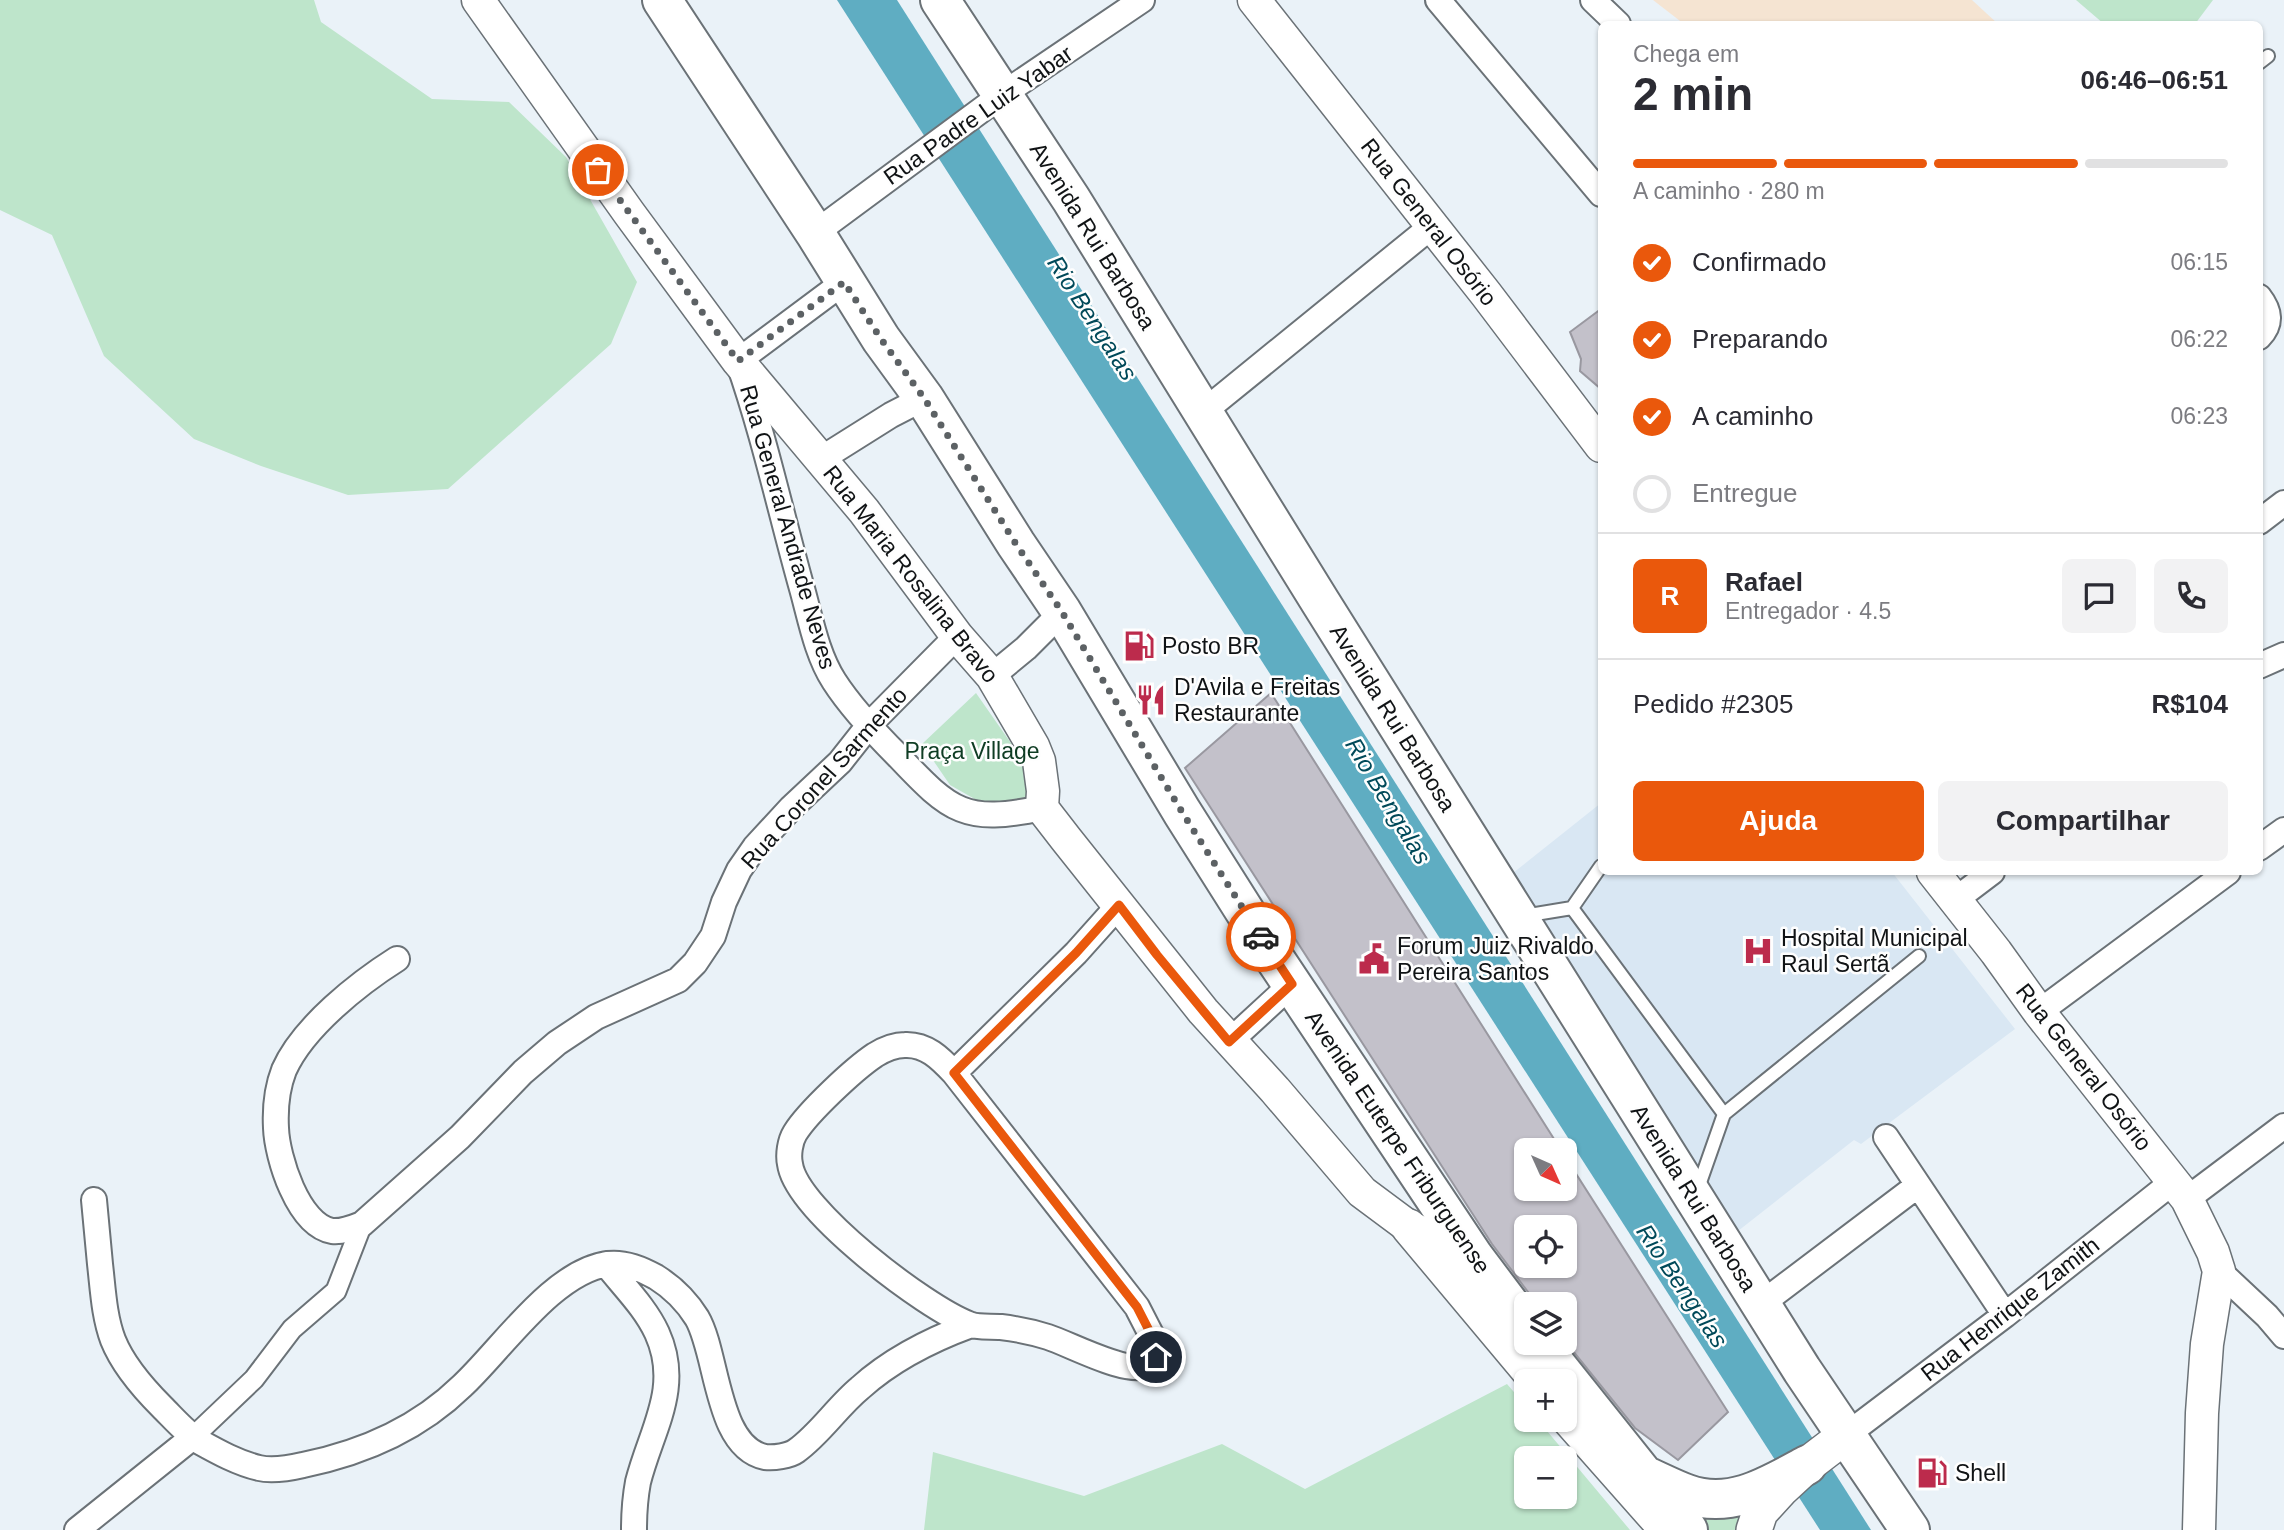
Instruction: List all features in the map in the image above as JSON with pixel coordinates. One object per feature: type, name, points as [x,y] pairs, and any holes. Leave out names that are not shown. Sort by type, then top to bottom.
[{"type":"main road","name":"Avenida Euterpe Friburguense","points":[[662,0],[881,339],[924,398],[1062,612],[1182,812],[1292,984],[1474,1257],[1514,1310]]},
{"type":"main road","name":"Avenida Rui Barbosa","points":[[940,0],[988,105],[1071,199],[1694,1198],[1845,1436],[1910,1530]]},
{"type":"main road","points":[[1409,1227],[1528,1369]]},
{"type":"main road","points":[[1548,1355],[1688,1530]]},
{"type":"main road","points":[[1577,1428],[1668,1530]]},
{"type":"main road","points":[[1754,1530],[1760,1512],[1807,1465],[1845,1436]]},
{"type":"main road","points":[[1641,1473],[1689,1495],[1713,1499],[1740,1497],[1760,1491],[1807,1465]]},
{"type":"street","name":"Rua Maria Rosalina Bravo","points":[[478,0],[629,214],[738,361],[864,510],[957,636],[992,676],[1018,718],[1039,761],[1042,808]]},
{"type":"street","name":"Rua Padre Luiz Yabar","points":[[815,233],[988,105],[1142,0]]},
{"type":"street","name":"Rua General Osório","points":[[1254,0],[1598,442]]},
{"type":"street","points":[[1438,0],[1598,190]]},
{"type":"street","points":[[1593,0],[1615,21]]},
{"type":"street","points":[[1202,413],[1432,226]]},
{"type":"street","points":[[738,361],[844,282]]},
{"type":"street","name":"Rua General Andrade Neves","points":[[738,361],[757,416],[816,639],[833,679],[870,724],[944,802],[958,809],[987,815],[1042,808]]},
{"type":"street","points":[[821,459],[891,415],[924,398]]},
{"type":"street","points":[[2263,519],[2284,503]]},
{"type":"street","points":[[992,676],[1026,648],[1062,612]]},
{"type":"street","name":"Rua Coronel Sarmento","points":[[76,1530],[193,1437],[254,1379],[292,1329],[336,1291],[362,1224],[460,1137],[523,1072],[557,1043],[596,1017],[678,981],[695,963],[713,936],[724,902],[739,870],[755,847],[790,808],[840,762],[870,724],[957,636]]},
{"type":"street","points":[[2263,664],[2284,655]]},
{"type":"street","points":[[1042,808],[1229,1042],[1275,1090],[1362,1192],[1409,1227],[1474,1257]]},
{"type":"street","points":[[2263,845],[2284,830]]},
{"type":"street","name":"Rua General Osório","points":[[1935,875],[2039,1012],[2181,1190],[2202,1227],[2219,1271],[2267,1316],[2284,1336]]},
{"type":"street","points":[[1955,900],[1988,875]]},
{"type":"street","points":[[2039,1012],[2224,875]]},
{"type":"street","points":[[954,1073],[1076,953],[1119,905]]},
{"type":"street","points":[[362,1224],[345,1231],[330,1230],[317,1224],[304,1210],[281,1160],[276,1130],[279,1083],[285,1068],[307,1035],[354,989],[397,960]]},
{"type":"street","points":[[1229,1042],[1292,984]]},
{"type":"street","points":[[906,1045],[921,1047],[943,1060],[954,1073],[1137,1307],[1156,1344],[1156,1357],[1148,1365],[1124,1366],[1034,1333],[971,1325],[916,1294],[861,1252],[804,1194],[790,1165],[789,1149],[794,1134],[846,1079],[876,1054],[906,1045]]},
{"type":"street","name":"Rua Henrique Zamith","points":[[1845,1436],[2005,1315],[2181,1190],[2284,1126]]},
{"type":"street","points":[[1886,1137],[2005,1315]]},
{"type":"street","points":[[1761,1304],[1917,1186]]},
{"type":"street","points":[[94,1200],[102,1297],[112,1339],[122,1358],[150,1395],[193,1437],[237,1461],[261,1469],[325,1461],[356,1451],[414,1423],[462,1387],[539,1304],[566,1282],[606,1264],[621,1264],[652,1274],[682,1299],[697,1319],[707,1343],[728,1420],[736,1436],[749,1449],[764,1457],[793,1454],[860,1387],[898,1359],[940,1336],[971,1325]]},
{"type":"street","points":[[606,1264],[657,1333],[666,1366],[667,1385],[663,1411],[639,1482],[634,1507],[634,1530]]},
{"type":"street","points":[[2199,1530],[2207,1344],[2219,1271]]},
{"type":"lane","points":[[1518,916],[1573,908],[1598,870]]},
{"type":"lane","points":[[1573,908],[1724,1114]]},
{"type":"lane","points":[[1694,1198],[1724,1114],[1919,956]]},
{"type":"shaded area","points":[[1653,0],[1972,0],[1995,21],[1680,21]]},
{"type":"shaded area","name":"Hospital Municipal Raul Sertã","points":[[1598,805],[1598,875],[1894,875],[2015,1029],[1861,1144],[1854,1140],[1738,1231],[1513,873]]},
{"type":"green space","points":[[0,0],[314,0],[321,22],[432,99],[509,102],[566,157],[637,282],[611,344],[448,489],[348,495],[261,466],[194,439],[104,356],[52,235],[0,210]]},
{"type":"green space","points":[[2076,0],[2213,0],[2197,21],[2100,21]]},
{"type":"green space","name":"Praça Village","points":[[976,693],[1022,759],[1024,779],[1030,795],[1000,807],[980,802],[950,785],[922,744]]},
{"type":"green space","points":[[1507,1384],[1514,1392],[1514,1432],[1548,1432],[1560,1446],[1514,1446],[1514,1509],[1577,1509],[1577,1467],[1630,1530],[924,1530],[933,1452],[1084,1496],[1222,1444],[1305,1489]]},
{"type":"green space","points":[[1747,1512],[1742,1530],[1705,1530],[1690,1513]]},
{"type":"water","name":"Rio Bengalas","points":[[837,0],[897,0],[1871,1530],[1820,1530],[1577,1152],[1577,1138],[1568,1138]]},
{"type":"building","points":[[1598,311],[1598,386],[1580,371],[1581,359],[1570,332]]},
{"type":"building","name":"Forum Juiz Rivaldo Pereira Santos","points":[[1271,693],[1553,1138],[1514,1138],[1514,1201],[1577,1201],[1577,1175],[1728,1412],[1678,1460],[1635,1428],[1576,1355],[1577,1292],[1528,1292],[1518,1278],[1577,1278],[1577,1215],[1514,1215],[1514,1273],[1492,1244],[1185,768]]},
{"type":"way so far","points":[[598,170],[738,361],[844,282],[924,398],[1062,612],[1261,937]]},
{"type":"place","name":"Posto BR","points":[[1139,646]]},
{"type":"place","name":"D'Avila e Freitas Restaurante","points":[[1151,700]]},
{"type":"place","name":"Hospital Municipal Raul Sertã","points":[[1758,951]]},
{"type":"place","name":"Forum Juiz Rivaldo Pereira Santos","points":[[1374,959]]},
{"type":"place","name":"Shell","points":[[1932,1473]]},
{"type":"route","points":[[1156,1357],[1156,1344],[1137,1307],[954,1073],[1076,953],[1119,905],[1229,1042],[1292,984],[1261,937]]}]
